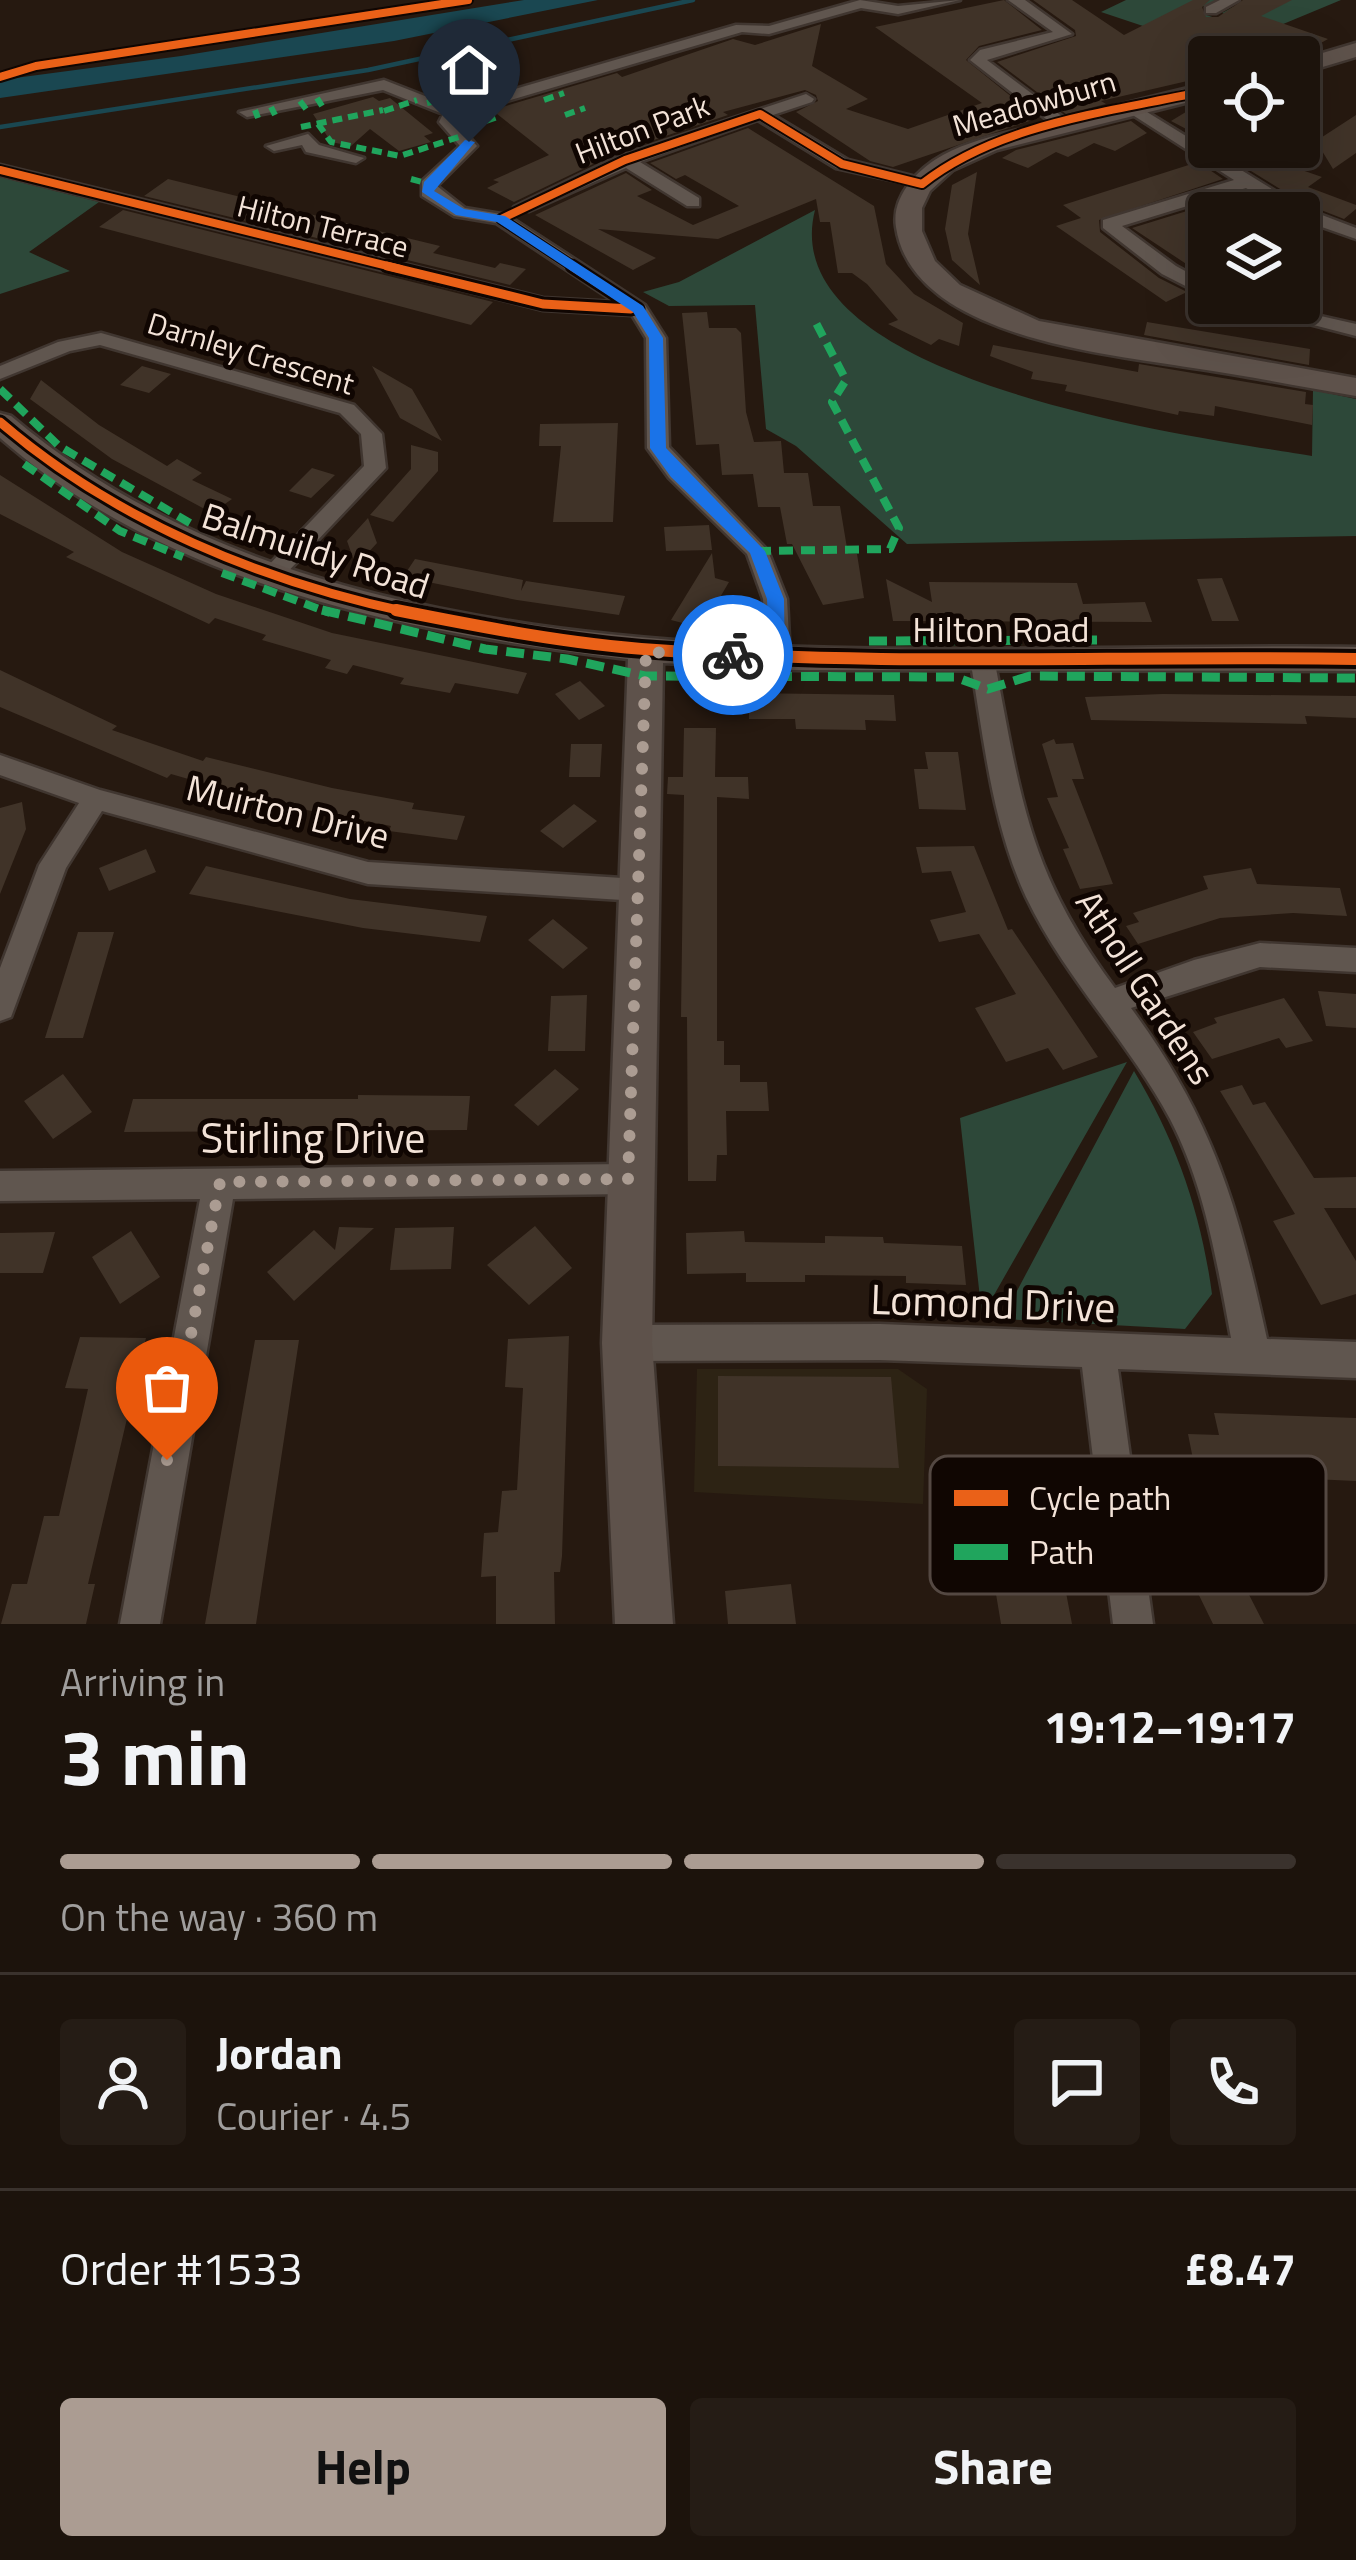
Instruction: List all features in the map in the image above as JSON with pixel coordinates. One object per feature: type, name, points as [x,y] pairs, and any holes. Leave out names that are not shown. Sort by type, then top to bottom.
[{"type":"street","points":[[247,112],[384,85],[452,112],[737,29],[769,30],[861,4],[898,10],[952,0]]},
{"type":"street","points":[[1015,0],[1065,34],[985,53],[978,60],[1065,126]]},
{"type":"street","points":[[1211,10],[1232,0]]},
{"type":"street","points":[[1320,61],[1356,50]]},
{"type":"street","name":"Meadowburn","points":[[922,184],[940,167],[974,150],[1188,95]]},
{"type":"street","name":"Hilton Park","points":[[512,213],[625,160],[806,99]]},
{"type":"street","points":[[1134,109],[1295,211],[1356,234]]},
{"type":"street","points":[[452,112],[446,122],[469,146],[428,185],[428,192],[460,212],[512,213],[638,309],[656,338],[658,448],[676,473],[757,551],[775,599],[778,657]]},
{"type":"street","points":[[760,114],[842,164],[922,184],[908,217],[917,253],[950,288],[1002,317],[1070,338],[1356,387]]},
{"type":"street","points":[[274,146],[308,139],[312,148],[356,158]]},
{"type":"street","points":[[625,160],[693,202]]},
{"type":"street","name":"Hilton Terrace","points":[[0,170],[543,304],[638,309]]},
{"type":"street","points":[[1213,192],[1246,182]]},
{"type":"street","points":[[1188,200],[1109,224],[1188,280]]},
{"type":"street","points":[[1320,322],[1356,330]]},
{"type":"street","name":"Darnley Crescent","points":[[0,373],[65,346],[101,339],[346,409],[370,427],[378,448],[375,468],[272,574]]},
{"type":"street","name":"Balmuildy Road","points":[[0,422],[52,464],[149,523],[272,574],[447,623],[646,652]]},
{"type":"street","points":[[644,1624],[627,1342],[646,652]]},
{"type":"street","name":"Hilton Road","points":[[646,652],[778,657],[1356,659]]},
{"type":"street","name":"Atholl Gardens","points":[[982,658],[1024,862],[1066,943],[1180,1108],[1207,1167],[1253,1357]]},
{"type":"street","name":"Muirton Drive","points":[[0,765],[96,799],[368,873],[638,890]]},
{"type":"street","points":[[0,1008],[53,866],[96,799]]},
{"type":"street","points":[[1109,1003],[1194,972],[1259,955],[1356,960]]},
{"type":"street","name":"Stirling Drive","points":[[0,1186],[628,1179]]},
{"type":"street","points":[[140,1624],[220,1182]]},
{"type":"street","name":"Lomond Drive","points":[[627,1342],[880,1342],[1356,1360]]},
{"type":"street","points":[[1098,1351],[1111,1456]]},
{"type":"street","points":[[1129,1594],[1133,1624]]},
{"type":"shaded area","points":[[697,1369],[898,1369],[927,1389],[923,1504],[694,1492]]},
{"type":"green space","points":[[1126,0],[1218,0],[1183,7],[1221,20],[1229,15],[1222,13],[1247,0],[1341,0],[1257,35],[1188,36],[1188,41],[1101,12]]},
{"type":"green space","points":[[0,177],[99,202],[29,252],[70,271],[0,294]]},
{"type":"green space","points":[[815,210],[819,270],[859,319],[924,359],[1007,391],[1096,416],[1312,456],[1313,390],[1356,399],[1356,536],[907,544],[796,446],[766,429],[755,305],[669,306],[643,292],[679,282]]},
{"type":"green space","points":[[1127,1062],[982,1316],[960,1118]]},
{"type":"green space","points":[[1134,1071],[1185,1178],[1212,1294],[1185,1329],[1002,1319]]},
{"type":"water","points":[[524,0],[598,0],[394,41],[0,98],[0,80]]},
{"type":"building","points":[[1004,0],[1042,30],[979,46],[966,60],[1038,118],[893,167],[870,161],[796,112],[818,101],[805,90],[723,112],[728,115],[618,152],[514,202],[487,188],[499,182],[493,180],[549,155],[492,110],[617,73],[622,77],[733,39],[755,45],[821,24],[812,66],[868,99],[846,109],[908,129],[982,103],[875,27]]},
{"type":"building","points":[[1033,0],[1072,0],[1124,35],[1193,0],[1210,0],[1202,7],[1206,17],[1218,17],[1243,0],[1292,0],[1261,16],[1319,36],[1188,36],[1188,81],[1066,114],[997,62],[1076,36],[1075,30]]},
{"type":"building","points":[[373,97],[379,101],[390,98],[433,133],[424,136],[431,142],[399,151],[370,129],[351,146],[331,142],[313,114]]},
{"type":"building","points":[[1188,111],[1188,130],[1171,121]]},
{"type":"building","points":[[1356,115],[1356,153],[1333,169],[1320,138]]},
{"type":"building","points":[[1131,121],[1147,133],[1115,151],[1094,143],[1068,157],[1056,152],[1028,168],[1002,158],[1016,150]]},
{"type":"building","points":[[748,128],[874,206],[886,264],[914,294],[963,323],[959,346],[939,339],[931,345],[888,324],[898,320],[867,284],[852,273],[838,273],[830,222],[820,222],[816,199],[718,239],[598,229],[656,258],[633,270],[535,215],[626,173],[652,190],[637,196],[693,225],[739,206],[685,175],[676,179],[650,163]]},
{"type":"building","points":[[1188,165],[1207,168],[1223,179],[1099,220],[1100,232],[1159,278],[1187,292],[1166,302],[1056,226],[1081,218],[1063,205]]},
{"type":"building","points":[[1246,168],[1296,168],[1322,177],[1308,187],[1356,205],[1356,209],[1344,219],[1320,210],[1320,192],[1285,192]]},
{"type":"building","points":[[977,172],[968,234],[980,285],[952,260],[945,229],[952,185]]},
{"type":"building","points":[[168,179],[358,226],[346,238],[366,228],[440,246],[433,253],[495,268],[500,263],[526,269],[510,285],[144,196]]},
{"type":"building","points":[[123,210],[493,302],[471,325],[99,227]]},
{"type":"building","points":[[1188,211],[1188,265],[1132,228]]},
{"type":"building","points":[[707,312],[709,328],[736,328],[741,333],[746,412],[754,442],[781,441],[784,473],[808,473],[813,506],[840,506],[848,554],[857,554],[864,598],[823,605],[792,544],[787,544],[780,507],[758,507],[753,474],[722,475],[719,444],[696,445],[682,313]]},
{"type":"building","points":[[1147,322],[1310,349],[1309,365],[1144,335]]},
{"type":"building","points":[[993,345],[1138,372],[1139,364],[1306,392],[1305,404],[1313,405],[1312,425],[1215,406],[1214,416],[1179,411],[1178,415],[1065,391],[1067,385],[1031,379],[1033,372],[990,356]]},
{"type":"building","points":[[142,366],[171,374],[149,393],[120,385]]},
{"type":"building","points":[[372,366],[412,389],[442,441],[400,418]]},
{"type":"building","points":[[41,380],[99,425],[167,466],[177,459],[202,473],[192,480],[232,499],[212,513],[112,459],[30,399]]},
{"type":"building","points":[[618,423],[613,522],[553,522],[561,446],[539,446],[540,424]]},
{"type":"building","points":[[411,445],[438,452],[438,471],[393,522],[370,515],[411,469]]},
{"type":"building","points":[[312,468],[335,475],[311,498],[289,491]]},
{"type":"building","points":[[0,475],[122,552],[216,594],[332,633],[527,673],[518,694],[455,683],[450,693],[400,684],[404,678],[353,665],[347,674],[325,668],[331,660],[262,640],[266,635],[215,618],[209,624],[66,557],[74,552],[0,514]]},
{"type":"building","points":[[368,518],[377,543],[356,566],[347,541]]},
{"type":"building","points":[[709,525],[712,550],[666,551],[664,527]]},
{"type":"building","points":[[712,553],[715,578],[729,582],[702,628],[671,620]]},
{"type":"building","points":[[415,559],[523,580],[521,591],[526,581],[625,596],[619,615],[517,600],[403,577]]},
{"type":"building","points":[[1222,578],[1239,621],[1212,621],[1197,579]]},
{"type":"building","points":[[886,579],[932,602],[929,582],[1077,583],[1083,604],[1145,602],[1152,622],[893,621]]},
{"type":"building","points":[[0,670],[117,726],[112,730],[203,761],[206,757],[414,803],[412,809],[465,816],[457,840],[389,831],[391,826],[275,804],[171,774],[167,778],[0,707]]},
{"type":"building","points":[[580,681],[605,706],[579,720],[555,694]]},
{"type":"building","points":[[749,693],[894,695],[896,721],[865,720],[866,730],[796,729],[795,719],[749,719]]},
{"type":"building","points":[[1356,696],[1356,718],[1305,716],[1307,724],[1091,720],[1085,697]]},
{"type":"building","points":[[684,728],[716,728],[715,777],[748,777],[749,799],[717,797],[717,1041],[724,1041],[724,1065],[740,1065],[740,1082],[767,1082],[769,1111],[726,1111],[727,1155],[717,1155],[716,1181],[688,1181],[687,1017],[681,1017],[684,795],[667,794],[668,777],[683,777]]},
{"type":"building","points":[[1054,739],[1056,744],[1073,743],[1084,779],[1072,779],[1113,884],[1080,889],[1063,849],[1069,848],[1047,798],[1058,797],[1042,744]]},
{"type":"building","points":[[571,744],[602,744],[600,777],[569,777]]},
{"type":"building","points":[[925,752],[958,752],[966,810],[919,809],[914,769],[928,769]]},
{"type":"building","points":[[22,802],[26,829],[0,894],[0,808]]},
{"type":"building","points":[[574,804],[597,821],[563,848],[540,831]]},
{"type":"building","points":[[974,846],[1008,930],[1012,929],[1098,1057],[1063,1070],[1048,1048],[1006,1062],[975,1008],[1016,994],[979,934],[939,942],[930,920],[966,912],[951,871],[922,873],[916,847]]},
{"type":"building","points":[[146,849],[156,872],[109,891],[99,868]]},
{"type":"building","points":[[206,866],[350,899],[487,916],[480,942],[363,928],[189,894]]},
{"type":"building","points":[[1251,868],[1257,884],[1340,888],[1347,916],[1293,913],[1220,918],[1138,944],[1126,926],[1139,922],[1133,913],[1208,889],[1203,876]]},
{"type":"building","points":[[553,919],[588,948],[563,969],[528,940]]},
{"type":"building","points":[[78,932],[114,932],[83,1038],[45,1038]]},
{"type":"building","points":[[1318,991],[1356,994],[1356,1028],[1326,1026]]},
{"type":"building","points":[[587,995],[585,1051],[548,1051],[551,996]]},
{"type":"building","points":[[1284,998],[1313,1041],[1286,1048],[1279,1038],[1212,1059],[1193,1032],[1217,1023],[1214,1018]]},
{"type":"building","points":[[555,1069],[579,1089],[538,1126],[514,1105]]},
{"type":"building","points":[[63,1074],[92,1112],[53,1139],[24,1101]]},
{"type":"building","points":[[1242,1085],[1253,1105],[1265,1102],[1314,1178],[1356,1177],[1356,1208],[1324,1208],[1356,1261],[1356,1294],[1321,1305],[1273,1221],[1295,1214],[1220,1091]]},
{"type":"building","points":[[358,1095],[470,1096],[467,1130],[124,1132],[133,1099],[358,1099]]},
{"type":"building","points":[[535,1226],[572,1268],[529,1305],[487,1265]]},
{"type":"building","points":[[339,1227],[374,1228],[294,1301],[267,1272],[314,1230],[335,1250]]},
{"type":"building","points":[[454,1227],[451,1269],[390,1270],[395,1228]]},
{"type":"building","points":[[131,1231],[160,1277],[120,1304],[92,1257]]},
{"type":"building","points":[[744,1231],[745,1242],[825,1243],[825,1236],[883,1237],[884,1243],[962,1246],[966,1285],[906,1283],[906,1276],[805,1275],[805,1282],[746,1282],[746,1273],[687,1274],[686,1233]]},
{"type":"building","points":[[55,1232],[43,1273],[0,1273],[0,1233]]},
{"type":"building","points":[[569,1336],[562,1556],[560,1572],[554,1572],[555,1624],[496,1624],[496,1576],[481,1577],[484,1533],[498,1532],[502,1491],[517,1490],[523,1388],[505,1387],[508,1339]]},
{"type":"building","points":[[80,1337],[146,1338],[88,1584],[95,1584],[86,1624],[1,1624],[12,1584],[27,1584],[44,1516],[59,1516],[88,1389],[65,1388]]},
{"type":"building","points":[[255,1340],[299,1340],[256,1624],[205,1624]]},
{"type":"building","points":[[718,1376],[891,1377],[899,1468],[718,1466]]},
{"type":"building","points":[[1214,1413],[1356,1418],[1356,1481],[1326,1480],[1326,1456],[1192,1456],[1188,1434],[1219,1435]]},
{"type":"building","points":[[791,1584],[796,1624],[728,1624],[725,1591]]},
{"type":"building","points":[[996,1594],[1066,1594],[1072,1624],[1001,1624]]},
{"type":"building","points":[[1198,1594],[1249,1594],[1264,1624],[1213,1624]]},
{"type":"waterway","points":[[0,127],[368,70],[693,0]]},
{"type":"marked path","points":[[544,100],[564,93]]},
{"type":"marked path","points":[[427,103],[466,94]]},
{"type":"marked path","points":[[317,98],[322,106]]},
{"type":"marked path","points":[[384,111],[417,100]]},
{"type":"marked path","points":[[300,101],[306,109]]},
{"type":"marked path","points":[[271,107],[275,115]]},
{"type":"marked path","points":[[565,115],[585,108]]},
{"type":"marked path","points":[[255,110],[258,118]]},
{"type":"marked path","points":[[301,127],[383,110]]},
{"type":"marked path","points":[[486,121],[500,116]]},
{"type":"marked path","points":[[318,124],[331,142],[400,156],[462,136]]},
{"type":"marked path","points":[[411,179],[429,184]]},
{"type":"marked path","points":[[757,551],[890,549],[899,528],[832,402],[846,380],[816,323]]},
{"type":"marked path","points":[[0,389],[59,446],[195,526]]},
{"type":"marked path","points":[[24,464],[120,531],[183,557]]},
{"type":"marked path","points":[[222,573],[334,614],[485,649],[567,659],[645,676],[955,677],[988,689],[1030,676],[1356,678]]},
{"type":"marked path","points":[[869,641],[1097,640]]},
{"type":"cycle path","points":[[0,77],[36,66],[468,0]]},
{"type":"cycle path","points":[[638,309],[501,219],[625,160],[760,114],[842,164],[922,184],[945,166],[1015,136],[1188,95]]},
{"type":"cycle path","points":[[0,170],[543,304],[631,309]]},
{"type":"cycle path","points":[[0,422],[84,486],[210,550],[377,606],[514,634],[653,650],[793,657],[1356,659]]},
{"type":"way so far","points":[[167,1460],[220,1182],[628,1179],[646,652],[733,655]]},
{"type":"route","points":[[469,142],[428,185],[428,192],[460,212],[501,219],[638,309],[656,338],[658,448],[676,473],[757,551],[775,599],[778,657],[733,655]]}]
